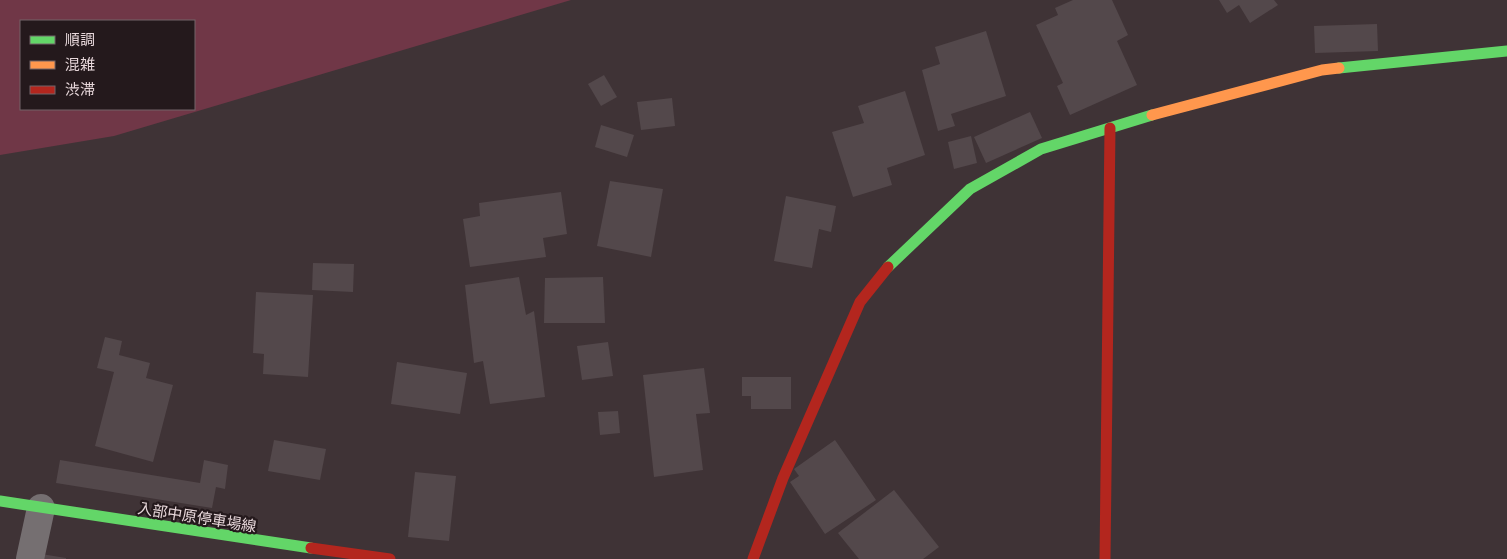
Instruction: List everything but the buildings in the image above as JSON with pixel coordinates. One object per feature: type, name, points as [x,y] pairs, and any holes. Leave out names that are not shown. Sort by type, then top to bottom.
[{"type":"street","points":[[753,559],[783,478],[860,302],[885,270],[970,190],[1041,149],[1185,104],[1322,70],[1507,51]]},
{"type":"street","points":[[1105,559],[1110,128]]},
{"type":"street","name":"入部中原停車場線","points":[[0,502],[249,540],[390,559]]},
{"type":"street","points":[[30,559],[41,508]]},
{"type":"shaded area","points":[[0,0],[571,0],[114,136],[0,155]]},
{"type":"traffic: fast","points":[[1339,68],[1507,51]]},
{"type":"traffic: fast","points":[[888,267],[970,189],[1041,149],[1152,115]]},
{"type":"traffic: fast","points":[[0,501],[311,548]]},
{"type":"traffic: slow","points":[[1152,115],[1322,70],[1339,68]]},
{"type":"traffic: jam","points":[[1105,559],[1110,128]]},
{"type":"traffic: jam","points":[[753,559],[783,478],[860,302],[888,267]]},
{"type":"traffic: jam","points":[[311,548],[390,559]]}]
